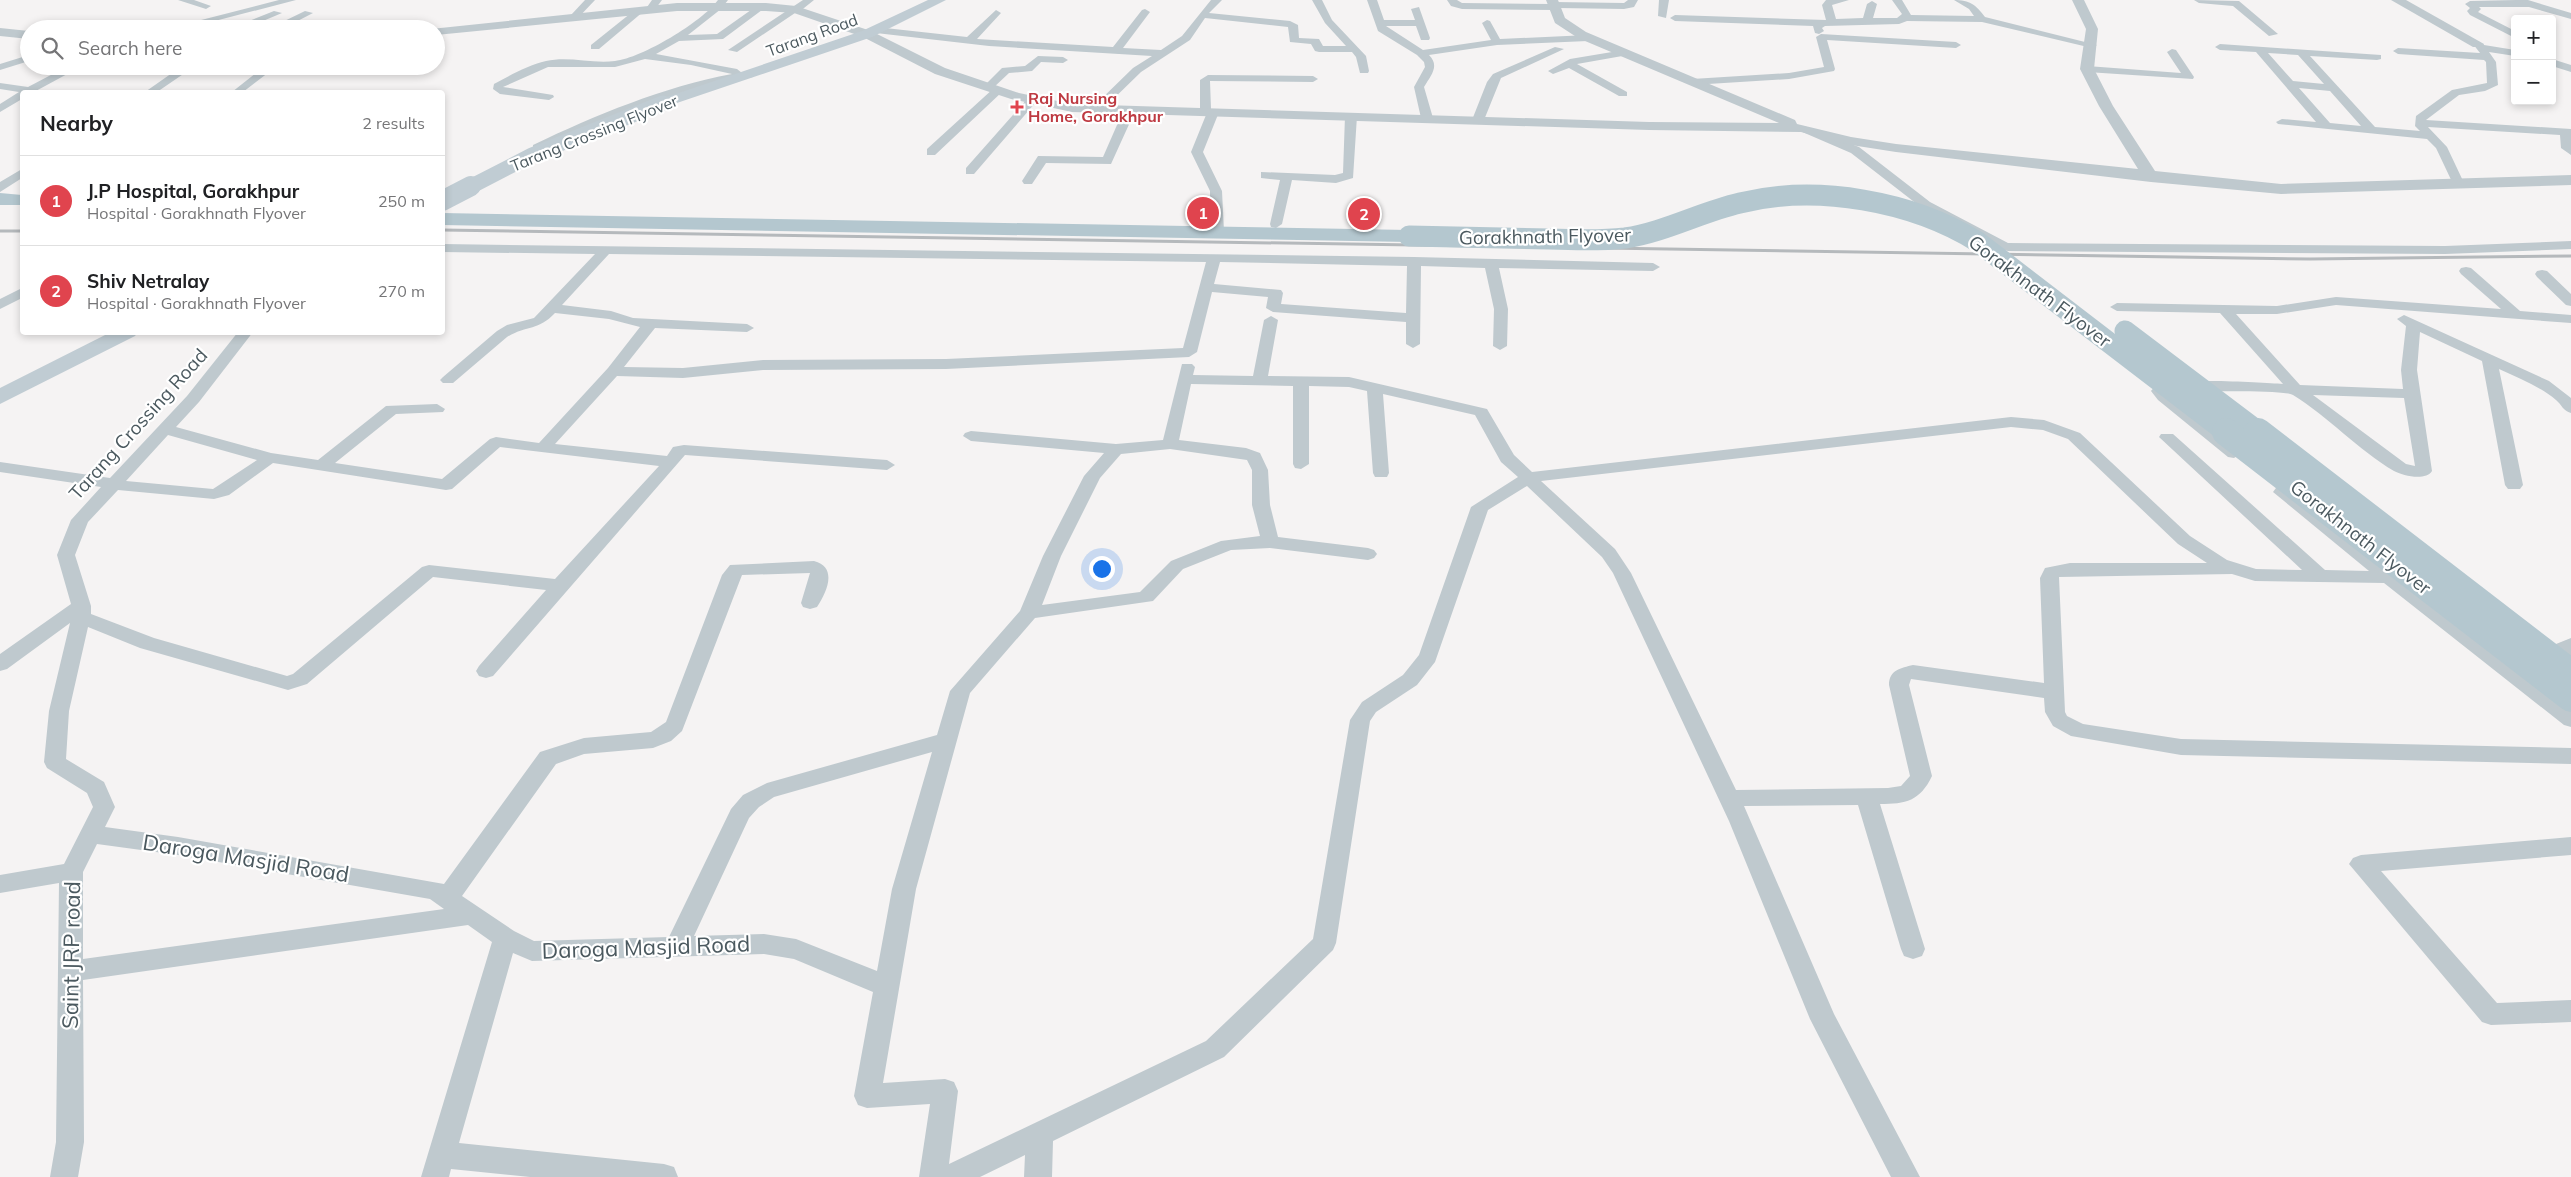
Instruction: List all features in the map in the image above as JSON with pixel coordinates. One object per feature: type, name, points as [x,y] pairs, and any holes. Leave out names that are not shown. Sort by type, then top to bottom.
[{"type":"main road","name":"Tarang Road","points":[[743,78],[872,32],[939,0]]},
{"type":"main road","name":"Tarang Crossing Flyover","points":[[445,207],[532,155],[626,117],[743,78]]},
{"type":"main road","name":"Gorakhnath Flyover","points":[[1217,227],[1371,236],[1409,230],[1623,223],[1668,212],[1748,186],[1791,180],[1842,181],[1906,192],[1946,206],[1994,232],[2200,386],[2571,673]]},
{"type":"main road","name":"Gorakhnath Flyover","points":[[1409,230],[1518,239],[1623,238],[1656,232],[1744,202],[1795,197],[1823,197],[1876,204],[1936,222],[1969,237],[2000,258],[2571,698]]},
{"type":"main road","points":[[0,199],[20,200]]},
{"type":"main road","points":[[445,208],[1217,227],[1276,224],[1409,230]]},
{"type":"main road","points":[[0,212],[20,213]]},
{"type":"main road","points":[[0,398],[122,335]]},
{"type":"street","points":[[175,20],[210,5],[183,0]]},
{"type":"street","points":[[208,20],[291,0]]},
{"type":"street","points":[[259,20],[293,8],[300,4],[300,0]]},
{"type":"street","points":[[574,17],[590,0]]},
{"type":"street","points":[[733,50],[809,0]]},
{"type":"street","points":[[1097,108],[1137,70],[1186,38],[1202,15],[1217,0]]},
{"type":"street","points":[[1316,0],[1328,21],[1361,56],[1364,71]]},
{"type":"street","points":[[1372,0],[1379,23],[1385,32],[1422,54],[1429,61],[1430,67],[1419,87],[1418,93],[1427,118]]},
{"type":"street","points":[[1452,0],[1454,4],[1462,6],[1553,4],[1624,6],[1631,5],[1633,0]]},
{"type":"street","points":[[1663,16],[1664,0]]},
{"type":"street","points":[[1827,22],[1827,5],[1829,2],[1844,0]]},
{"type":"street","points":[[1896,0],[1907,14],[1905,18]]},
{"type":"street","points":[[1959,0],[1972,7],[1982,18]]},
{"type":"street","points":[[2078,0],[2092,29],[2092,45],[2087,69],[2106,106],[2151,177]]},
{"type":"street","points":[[2199,0],[2236,3],[2273,34]]},
{"type":"street","points":[[2397,0],[2482,50],[2491,62],[2493,85],[2481,89],[2456,92],[2420,118],[2421,123],[2441,147],[2458,183]]},
{"type":"street","points":[[2460,0],[2471,3],[2525,2],[2571,16]]},
{"type":"street","points":[[2471,3],[2476,9],[2472,11],[2473,13],[2511,33]]},
{"type":"street","points":[[445,30],[574,17],[649,7],[720,4],[794,10],[872,32],[969,41],[1162,53]]},
{"type":"street","points":[[549,97],[498,89],[498,86],[546,64],[614,64],[645,56],[677,38],[720,4]]},
{"type":"street","points":[[1553,4],[1559,20],[1588,38],[1855,150],[1926,205],[2000,245],[2008,247],[2445,250],[2571,244]]},
{"type":"street","points":[[1867,21],[1872,4]]},
{"type":"street","points":[[595,47],[649,7]]},
{"type":"street","points":[[677,38],[719,37],[760,7]]},
{"type":"street","points":[[1416,9],[1425,38]]},
{"type":"street","points":[[1097,60],[1111,50],[1145,12]]},
{"type":"street","points":[[1675,18],[1827,22],[1898,21],[1932,12],[1982,18],[2092,45]]},
{"type":"street","points":[[969,41],[996,13]]},
{"type":"street","points":[[294,20],[308,14]]},
{"type":"street","points":[[1202,15],[1290,24],[1297,41],[1315,41],[1319,49],[1324,51],[1353,49]]},
{"type":"street","points":[[1692,82],[1789,76],[1830,69],[1817,27],[1827,22]]},
{"type":"street","points":[[1379,23],[1420,23]]},
{"type":"street","points":[[1487,23],[1497,42]]},
{"type":"street","points":[[0,32],[20,34]]},
{"type":"street","points":[[872,32],[940,71],[1032,100],[1072,108],[1649,126],[1800,128],[1851,141],[1896,148],[2151,177],[2281,188],[2571,180]]},
{"type":"street","points":[[1821,37],[1956,45]]},
{"type":"street","points":[[1422,54],[1497,42],[1588,38]]},
{"type":"street","points":[[2220,47],[2378,57]]},
{"type":"street","points":[[1478,120],[1492,82],[1497,76],[1559,49]]},
{"type":"street","points":[[2259,49],[2327,127]]},
{"type":"street","points":[[2398,51],[2482,50],[2511,52]]},
{"type":"street","points":[[2087,69],[2189,77],[2172,52]]},
{"type":"street","points":[[2301,52],[2372,131]]},
{"type":"street","points":[[1553,71],[1568,63],[1624,53]]},
{"type":"street","points":[[645,56],[692,62],[743,78]]},
{"type":"street","points":[[2556,56],[2571,57]]},
{"type":"street","points":[[931,152],[993,89],[1006,70],[1028,69],[1038,59],[1070,60]]},
{"type":"street","points":[[0,67],[20,61]]},
{"type":"street","points":[[1568,63],[1623,94]]},
{"type":"street","points":[[2556,63],[2571,69]]},
{"type":"street","points":[[32,90],[60,75]]},
{"type":"street","points":[[153,90],[176,75]]},
{"type":"street","points":[[240,90],[260,75]]},
{"type":"street","points":[[1217,227],[1216,191],[1197,152],[1210,112],[1206,80],[1208,78],[1313,79]]},
{"type":"street","points":[[2290,84],[2334,88]]},
{"type":"street","points":[[0,86],[20,91]]},
{"type":"street","points":[[0,109],[20,97]]},
{"type":"street","points":[[970,171],[1032,100]]},
{"type":"street","points":[[1028,180],[1042,159],[1107,160],[1130,110]]},
{"type":"street","points":[[1265,175],[1336,179],[1349,175],[1351,116]]},
{"type":"street","points":[[2282,122],[2431,136]]},
{"type":"street","points":[[2421,123],[2568,132],[2567,148],[2571,151]]},
{"type":"street","points":[[0,188],[20,174]]},
{"type":"street","points":[[1276,224],[1287,176]]},
{"type":"street","points":[[445,248],[1414,261],[1653,267]]},
{"type":"street","points":[[448,380],[502,334],[519,326],[537,323],[606,250]]},
{"type":"street","points":[[1170,444],[1189,352],[1214,258]]},
{"type":"street","points":[[1413,344],[1414,261]]},
{"type":"street","points":[[1491,263],[1501,309],[1500,346]]},
{"type":"street","points":[[2466,270],[2517,316]]},
{"type":"street","points":[[2542,274],[2571,302]]},
{"type":"street","points":[[1206,287],[1276,293],[1273,308],[1414,318]]},
{"type":"street","points":[[0,305],[20,293]]},
{"type":"street","points":[[2117,307],[2289,310],[2324,301],[2571,319]]},
{"type":"street","points":[[2370,303],[2544,384],[2571,408]]},
{"type":"street","points":[[552,308],[611,315],[631,322],[746,328]]},
{"type":"street","points":[[2224,309],[2296,390],[2401,468],[2422,472],[2424,471],[2411,394],[2409,370],[2414,323]]},
{"type":"street","points":[[1260,380],[1271,320]]},
{"type":"street","points":[[543,448],[613,371],[651,323]]},
{"type":"street","points":[[0,389],[108,335]]},
{"type":"street","name":"Tarang Crossing Road","points":[[81,612],[66,555],[80,520],[193,399],[244,335]]},
{"type":"street","points":[[613,371],[683,373],[763,365],[946,364],[1189,352]]},
{"type":"street","points":[[2489,358],[2514,486]]},
{"type":"street","points":[[1184,379],[1349,382],[1481,412],[1501,450],[1609,553],[1622,573],[1729,798],[1824,1019],[1906,1177]]},
{"type":"street","points":[[1301,381],[1301,464]]},
{"type":"street","points":[[2411,394],[2208,386],[2163,388],[2159,391],[2164,397],[2388,576],[2571,720]]},
{"type":"street","points":[[1376,388],[1381,473]]},
{"type":"street","points":[[322,465],[392,409],[437,409]]},
{"type":"street","points":[[951,1177],[1215,1049],[1324,942],[1360,720],[1369,707],[1410,680],[1428,657],[1480,507],[1530,478],[2011,422],[2036,422],[2058,428],[2074,436],[2184,540],[2221,564],[2255,575],[2388,576]]},
{"type":"street","points":[[164,429],[270,458],[446,485],[496,442],[672,462]]},
{"type":"street","points":[[971,436],[1116,449],[1170,444],[1229,450],[1254,457],[1260,470],[1261,505],[1270,542]]},
{"type":"street","points":[[2167,437],[2320,576]]},
{"type":"street","points":[[486,671],[679,452],[687,449],[887,465]]},
{"type":"street","points":[[934,1177],[945,1091],[868,1096],[904,889],[960,691],[966,682],[1015,632],[1029,613],[1052,556],[1092,476],[1116,449]]},
{"type":"street","points":[[0,467],[147,489],[219,493],[270,458]]},
{"type":"street","points":[[1029,613],[1138,599],[1152,592],[1165,575],[1190,558],[1227,546],[1247,542],[1270,542],[1368,554]]},
{"type":"street","points":[[447,898],[548,758],[558,752],[574,748],[653,740],[664,736],[676,726],[731,575],[737,569],[814,567],[819,570],[820,577],[810,603]]},
{"type":"street","points":[[2235,569],[2070,569],[2052,572],[2049,578],[2054,692],[2056,712],[2060,721],[2067,726],[2089,733],[2182,747],[2571,756]]},
{"type":"street","points":[[0,664],[81,612],[147,643],[288,683],[300,678],[428,571],[560,586]]},
{"type":"street","name":"Saint JRP road","points":[[64,1177],[70,1142],[71,872],[104,808],[96,788],[55,762],[59,711],[81,612]]},
{"type":"street","points":[[2571,646],[2550,656],[2550,660],[2571,677]]},
{"type":"street","points":[[1729,798],[1904,794],[1916,788],[1921,776],[1899,685],[1899,679],[1904,674],[1913,672],[2054,692]]},
{"type":"street","points":[[676,948],[739,815],[744,806],[754,798],[767,791],[946,740]]},
{"type":"street","points":[[1866,796],[1914,948]]},
{"type":"street","name":"Daroga Masjid Road","points":[[89,834],[373,878],[436,891],[505,938],[532,951],[764,944],[796,949],[887,986]]},
{"type":"street","points":[[2571,846],[2361,864],[2491,1014],[2571,1011]]},
{"type":"street","points":[[0,884],[71,872]]},
{"type":"street","points":[[70,971],[472,915]]},
{"type":"street","points":[[505,938],[438,1166],[664,1177]]},
{"type":"street","points":[[1038,1177],[1040,1134]]},
{"type":"railway","points":[[445,230],[2310,259],[2571,256]]},
{"type":"railway","points":[[0,231],[20,231]]},
{"type":"place","name":"Raj Nursing Home, Gorakhpur","points":[[1017,107]]},
{"type":"place","name":"J.P Hospital, Gorakhpur","points":[[1203,213]]},
{"type":"place","name":"Shiv Netralay","points":[[1364,214]]}]
